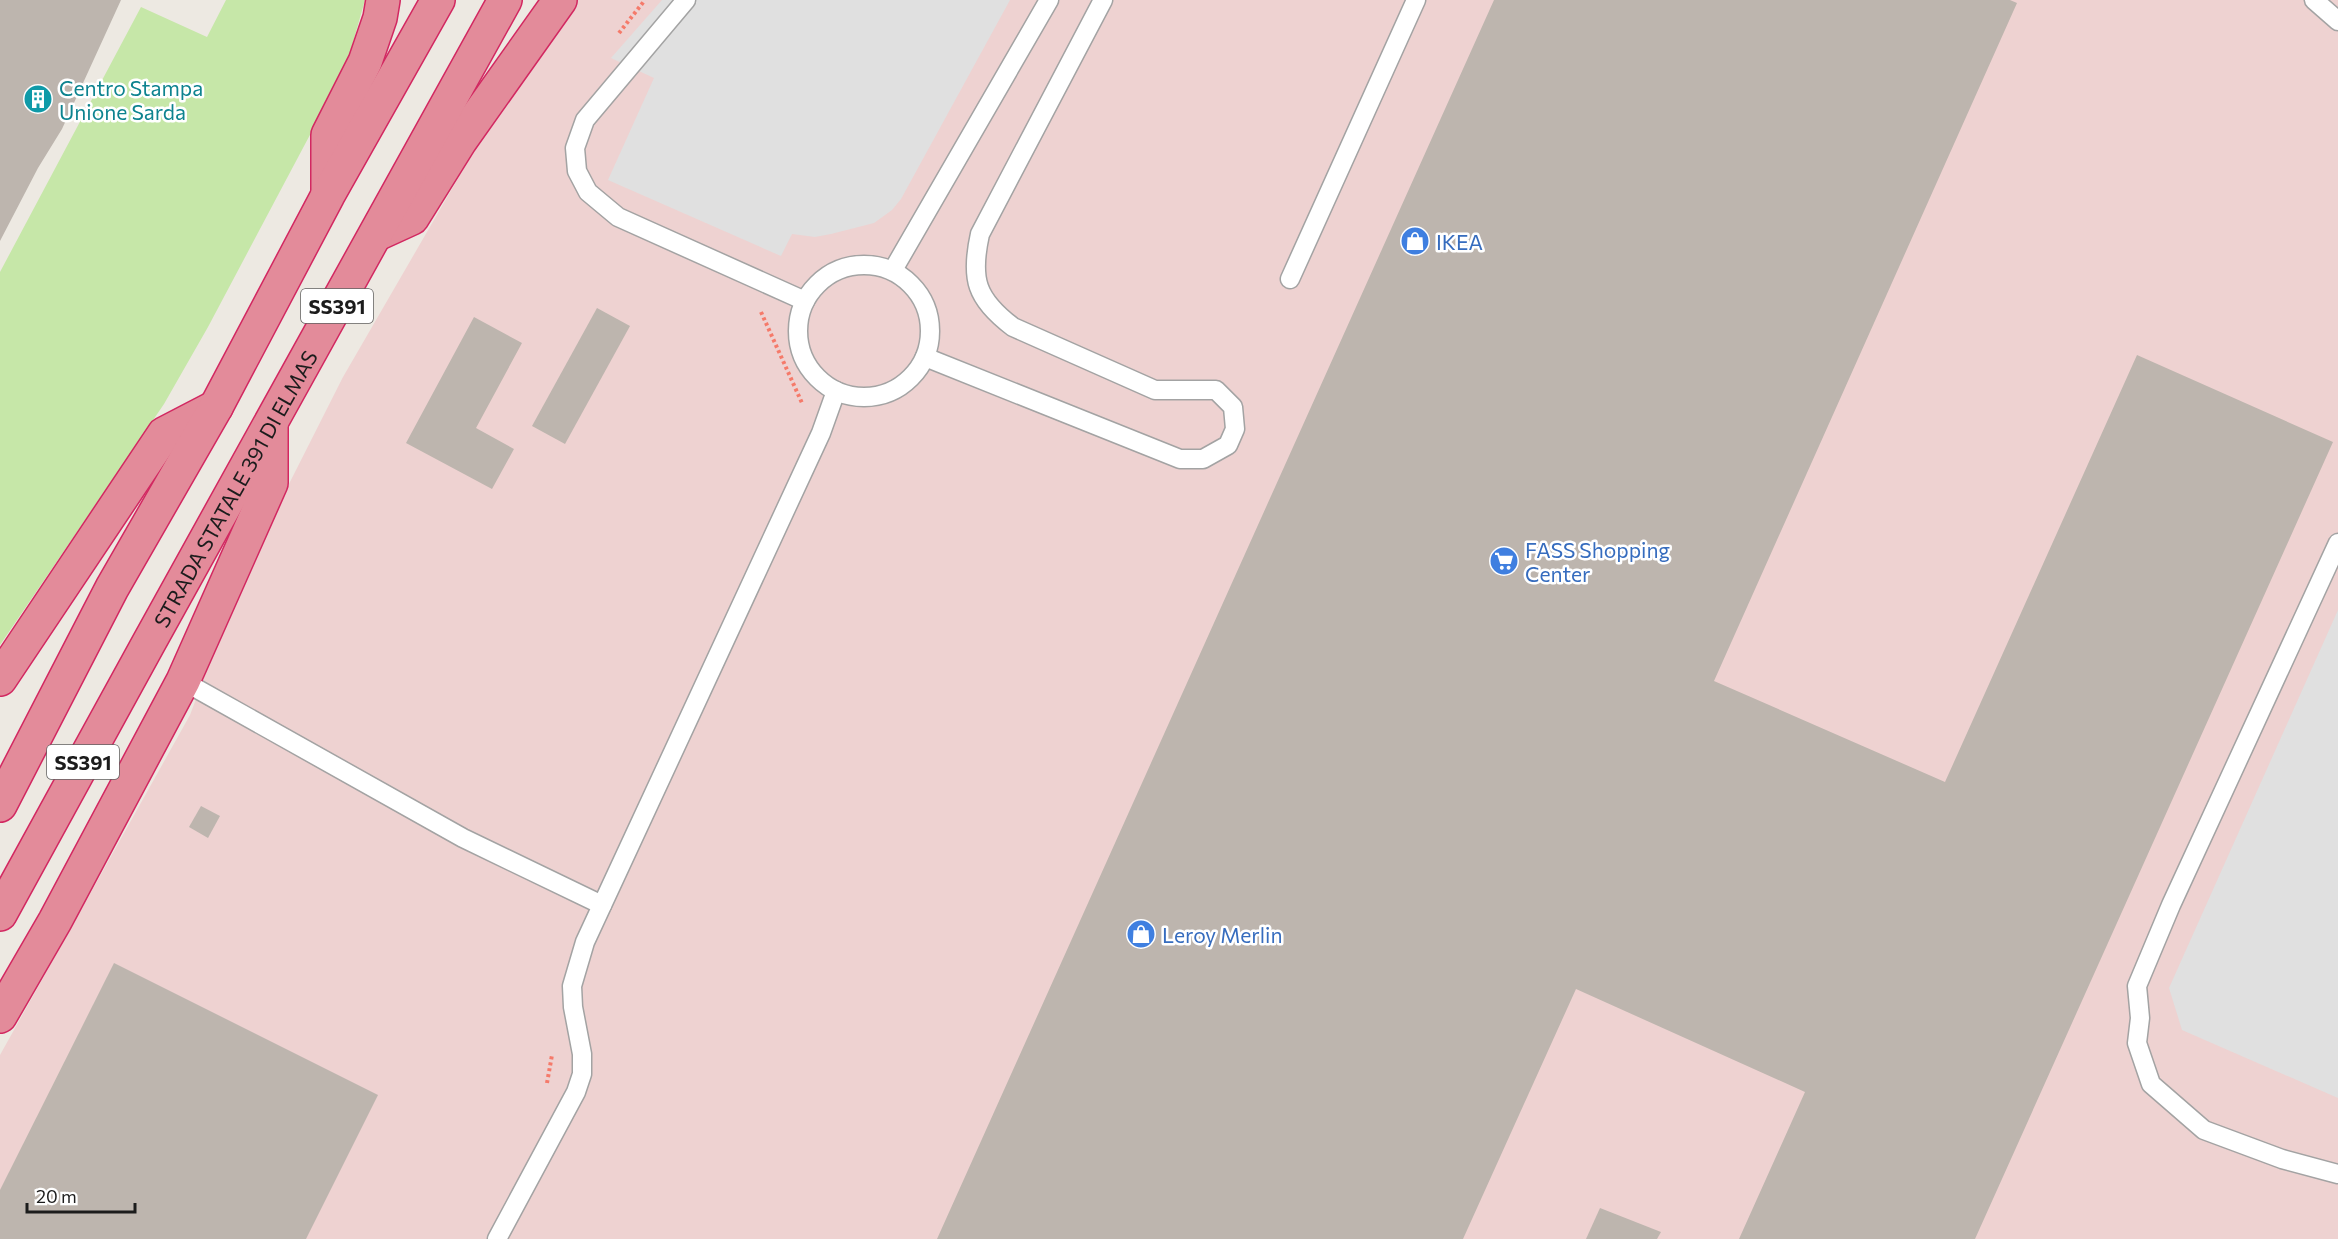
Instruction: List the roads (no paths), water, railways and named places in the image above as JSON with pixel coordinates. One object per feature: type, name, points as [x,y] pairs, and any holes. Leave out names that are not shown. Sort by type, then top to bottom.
[{"type":"highway","points":[[328,195],[328,135],[365,62],[380,18],[383,0]]},
{"type":"highway","name":"SS391","points":[[0,805],[112,588],[216,407],[328,195],[438,0]]},
{"type":"highway","name":"STRADA STATALE 391 DI ELMAS","points":[[0,914],[165,610],[271,425],[505,0]]},
{"type":"highway","points":[[377,234],[412,218],[460,141],[560,0]]},
{"type":"highway","points":[[0,679],[164,434],[216,407]]},
{"type":"highway","points":[[0,1016],[55,921],[183,681],[271,483],[271,425]]},
{"type":"lane","points":[[686,0],[585,120],[575,148],[577,171],[588,192],[618,217],[805,301]]},
{"type":"lane","points":[[893,270],[1049,0]]},
{"type":"lane","points":[[925,357],[1180,459],[1203,459],[1228,445],[1235,429],[1233,407],[1216,390],[1155,390],[1013,327],[993,312],[979,288],[974,261],[980,234],[1103,0]]},
{"type":"lane","points":[[1290,279],[1416,0]]},
{"type":"lane","points":[[2314,0],[2338,21]]},
{"type":"lane","points":[[872,264],[893,270],[911,282],[924,300],[931,321],[930,342],[925,357],[909,380],[891,392],[869,397],[847,396],[826,386],[811,371],[800,351],[797,329],[805,301],[812,288],[830,273],[850,265],[872,264]]},
{"type":"lane","points":[[497,1239],[576,1092],[582,1074],[572,986],[575,968],[821,433],[836,390]]},
{"type":"lane","points":[[2338,543],[2171,905],[2137,986],[2139,1018],[2137,1043],[2151,1084],[2204,1130],[2282,1160],[2338,1174]]},
{"type":"lane","points":[[183,681],[463,838],[602,905]]},
{"type":"place","name":"Centro Stampa Unione Sarda","points":[[38,99]]},
{"type":"place","name":"IKEA","points":[[1415,241]]},
{"type":"place","name":"FASS Shopping Center","points":[[1504,561]]},
{"type":"place","name":"Leroy Merlin","points":[[1141,934]]}]
